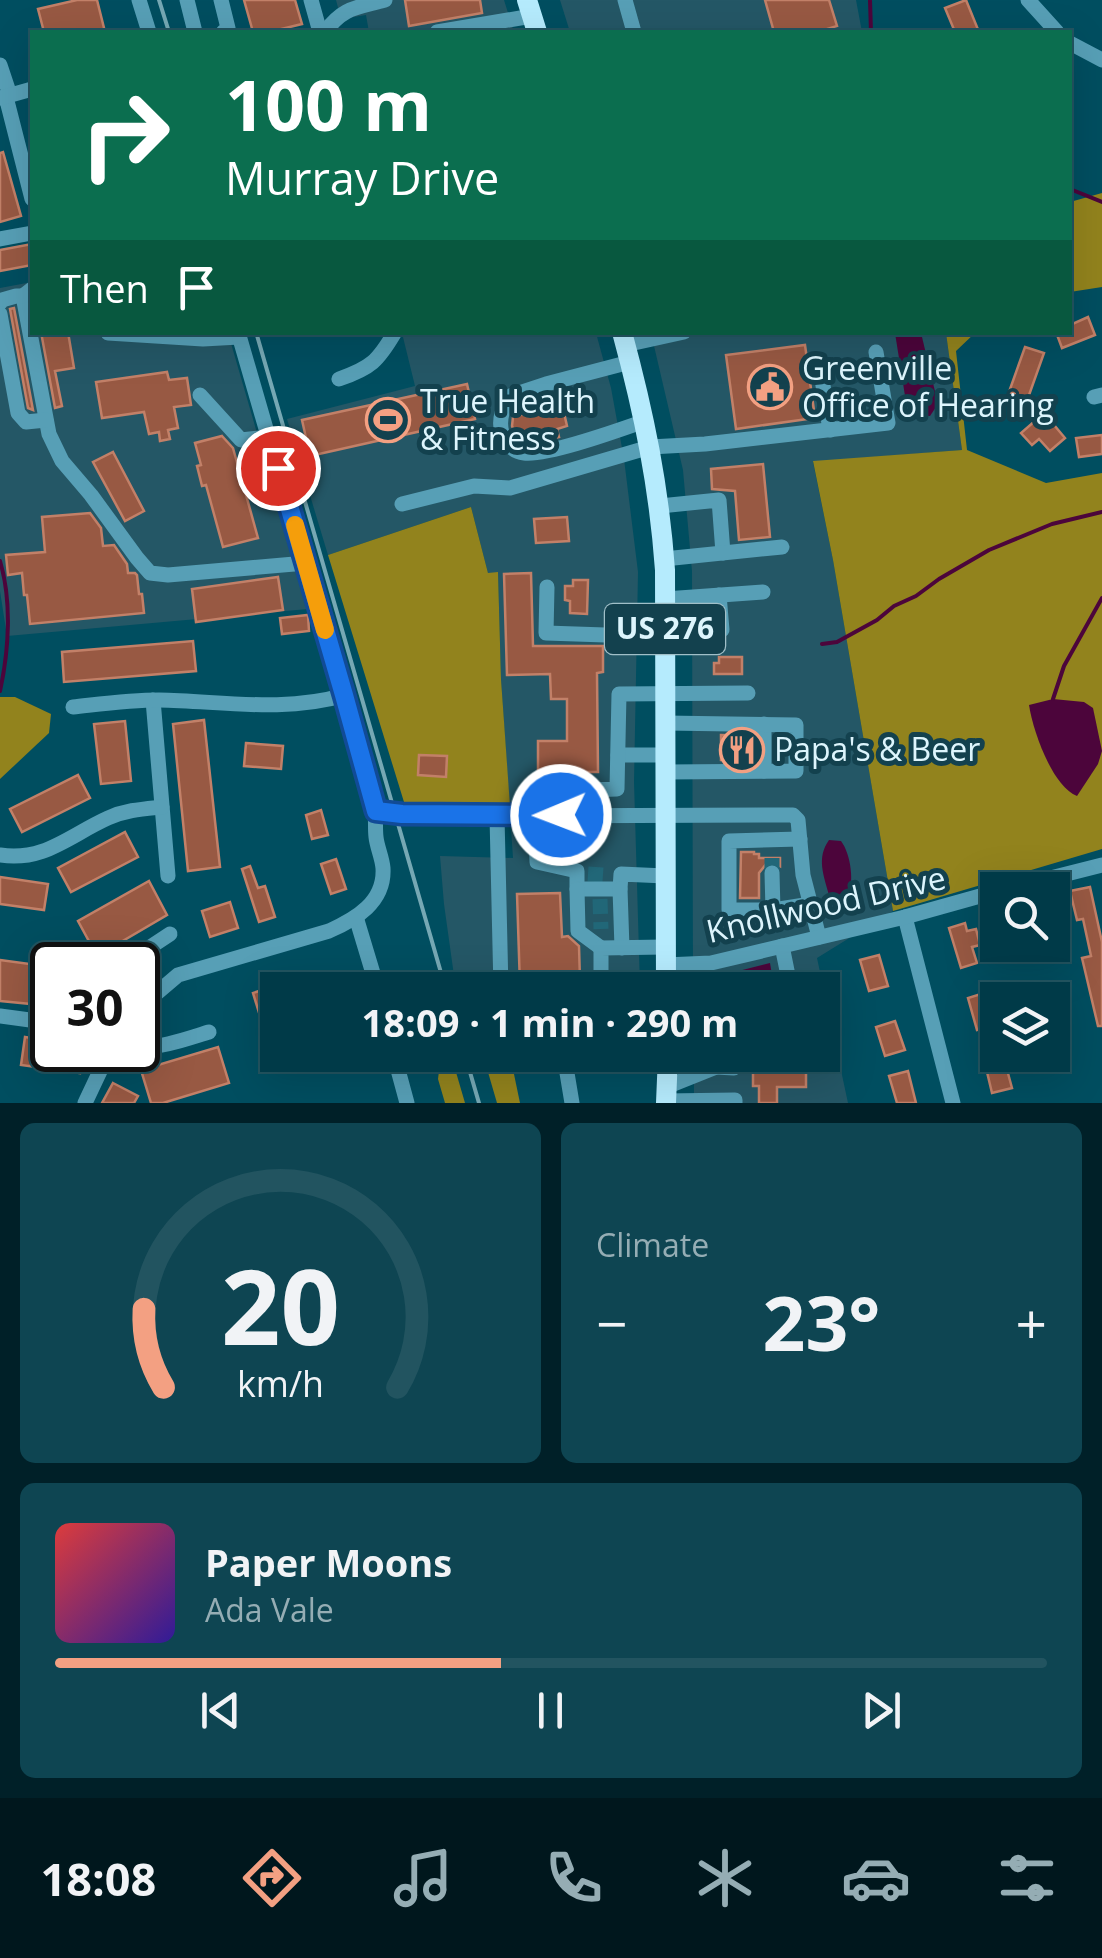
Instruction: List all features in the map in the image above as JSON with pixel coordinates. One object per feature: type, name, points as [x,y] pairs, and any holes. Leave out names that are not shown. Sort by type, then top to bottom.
[{"type":"main road","name":"US 276","points":[[626,347],[650,447],[664,559],[665,972]]},
{"type":"main road","points":[[666,1097],[667,1072]]},
{"type":"street","points":[[139,0],[148,30]]},
{"type":"street","points":[[187,0],[194,30]]},
{"type":"street","points":[[221,0],[226,30]]},
{"type":"street","points":[[312,0],[322,30]]},
{"type":"street","points":[[325,30],[356,4],[385,0]]},
{"type":"street","points":[[625,0],[633,30]]},
{"type":"street","points":[[1028,0],[1055,30]]},
{"type":"street","points":[[448,30],[532,16]]},
{"type":"street","points":[[1072,44],[1102,60]]},
{"type":"street","points":[[0,64],[30,187]]},
{"type":"street","points":[[5,97],[30,90]]},
{"type":"street","points":[[0,239],[30,233]]},
{"type":"street","points":[[0,303],[28,293]]},
{"type":"street","points":[[0,314],[18,413],[26,422],[46,420]]},
{"type":"street","points":[[34,335],[49,434],[62,460],[150,573],[168,575],[306,563]]},
{"type":"street","points":[[140,335],[203,339],[238,335],[376,811],[376,837],[383,871],[376,898],[356,917],[330,930],[178,976],[160,991]]},
{"type":"street","points":[[340,379],[366,370],[381,356],[392,335]]},
{"type":"street","points":[[645,421],[523,453],[504,440],[500,426],[510,396],[626,347],[672,335]]},
{"type":"street","points":[[402,504],[474,486],[510,488],[650,447],[888,423],[876,352]]},
{"type":"street","points":[[819,360],[830,430]]},
{"type":"street","points":[[200,395],[241,440],[268,437]]},
{"type":"street","points":[[660,506],[719,500],[723,553]]},
{"type":"street","points":[[664,559],[782,547]]},
{"type":"street","points":[[547,587],[546,633],[666,637]]},
{"type":"street","points":[[665,599],[762,592]]},
{"type":"street","points":[[719,595],[722,630]]},
{"type":"street","points":[[561,815],[562,791],[617,789],[619,694],[748,693]]},
{"type":"street","points":[[73,707],[153,700],[275,706],[319,703],[344,695]]},
{"type":"street","points":[[153,700],[168,876]]},
{"type":"street","points":[[618,755],[666,764],[796,771],[796,725],[666,722]]},
{"type":"street","points":[[764,724],[764,772]]},
{"type":"street","points":[[0,854],[27,856],[45,852],[110,817],[129,810],[162,807]]},
{"type":"street","points":[[376,811],[497,816],[792,816],[798,820],[804,875],[820,937]]},
{"type":"street","points":[[535,815],[536,862],[620,882],[666,876]]},
{"type":"street","points":[[497,816],[501,972]]},
{"type":"street","points":[[800,839],[729,841],[729,910],[774,910],[811,904]]},
{"type":"street","points":[[771,840],[774,910]]},
{"type":"street","name":"Knollwood Drive","points":[[1070,873],[1102,865]]},
{"type":"street","points":[[594,878],[577,890],[578,931],[601,948]]},
{"type":"street","points":[[620,882],[622,948]]},
{"type":"street","name":"Knollwood Drive","points":[[601,948],[711,963],[980,896]]},
{"type":"street","points":[[356,917],[373,972]]},
{"type":"street","points":[[905,917],[953,1103]]},
{"type":"street","points":[[601,929],[601,972]]},
{"type":"street","points":[[158,942],[170,934]]},
{"type":"street","points":[[782,946],[787,972]]},
{"type":"street","points":[[0,1016],[30,1020]]},
{"type":"street","points":[[160,1046],[209,1032]]},
{"type":"street","points":[[85,1103],[100,1072]]},
{"type":"street","points":[[399,1072],[407,1103]]},
{"type":"street","points":[[567,1072],[572,1103]]},
{"type":"street","points":[[666,1097],[708,1072]]},
{"type":"street","points":[[666,1097],[735,1103]]},
{"type":"shaded area","points":[[336,0],[504,0],[513,30],[369,30],[366,15],[341,19]]},
{"type":"shaded area","points":[[560,0],[856,0],[862,30],[569,30]]},
{"type":"shaded area","points":[[1102,193],[1102,287],[1072,292],[1072,201]]},
{"type":"shaded area","points":[[30,282],[30,335],[229,335],[308,609],[7,636],[0,591],[0,288]]},
{"type":"shaded area","points":[[402,335],[597,335],[624,459],[638,572],[634,782],[640,972],[453,972],[440,856],[513,858],[498,573],[488,573],[471,507],[328,555],[287,419],[415,386]]},
{"type":"shaded area","points":[[651,335],[946,335],[962,450],[813,462],[893,911],[817,958],[820,972],[693,972],[692,571],[683,470]]},
{"type":"shaded area","points":[[895,335],[920,335],[938,404],[930,416],[918,415],[906,402]]},
{"type":"shaded area","points":[[946,335],[973,335],[956,351],[967,450],[1046,483],[1102,473],[1102,849],[1024,872],[980,872],[980,885],[893,911],[813,461],[962,450]]},
{"type":"shaded area","points":[[471,507],[488,573],[498,572],[510,806],[404,802],[328,555]]},
{"type":"shaded area","points":[[0,697],[15,697],[51,714],[49,733],[0,779]]},
{"type":"shaded area","points":[[1053,699],[1084,702],[1093,708],[1102,751],[1077,796],[1052,770],[1031,716],[1029,705]]},
{"type":"shaded area","points":[[829,840],[841,841],[847,853],[851,877],[847,898],[829,895],[822,860]]},
{"type":"shaded area","points":[[770,963],[772,972],[735,972]]},
{"type":"shaded area","points":[[840,1066],[848,1103],[694,1103],[694,1072],[840,1072]]},
{"type":"shaded area","points":[[439,1072],[456,1072],[465,1103],[445,1103]]},
{"type":"shaded area","points":[[488,1072],[514,1072],[520,1103],[497,1103]]},
{"type":"building","points":[[77,0],[97,0],[104,30],[43,30],[38,9]]},
{"type":"building","points":[[244,0],[295,0],[302,24],[252,30]]},
{"type":"building","points":[[405,0],[480,0],[482,13],[409,26]]},
{"type":"building","points":[[765,0],[829,0],[837,26],[827,30],[773,30]]},
{"type":"building","points":[[966,0],[978,30],[954,30],[945,8]]},
{"type":"building","points":[[3,152],[21,216],[0,222],[0,153]]},
{"type":"building","points":[[30,244],[30,265],[0,271],[0,250]]},
{"type":"building","points":[[14,308],[33,410],[28,408],[10,309]]},
{"type":"building","points":[[1088,317],[1095,335],[1062,348],[1057,335],[1072,335],[1072,324]]},
{"type":"building","points":[[42,335],[68,335],[74,368],[55,371],[62,406],[55,408]]},
{"type":"building","name":"Greenville Office of Hearing","points":[[805,345],[815,418],[736,429],[726,355]]},
{"type":"building","points":[[1025,347],[1044,353],[1028,398],[1009,392]]},
{"type":"building","points":[[167,372],[169,380],[187,378],[191,405],[174,407],[178,428],[168,430],[170,439],[160,441],[159,432],[149,434],[144,412],[102,418],[96,382]]},
{"type":"building","name":"True Health & Fitness","points":[[467,384],[475,419],[310,456],[302,420]]},
{"type":"building","points":[[562,404],[567,426],[557,429],[559,437],[544,440],[542,433],[517,437],[513,417]]},
{"type":"building","points":[[1044,413],[1065,438],[1050,451],[1039,439],[1032,445],[1021,433]]},
{"type":"building","points":[[1102,435],[1102,454],[1079,457],[1076,438]]},
{"type":"building","points":[[222,436],[233,448],[258,538],[223,547],[206,485],[202,486],[195,443]]},
{"type":"building","points":[[113,452],[144,511],[125,521],[93,462]]},
{"type":"building","points":[[763,464],[770,537],[739,540],[735,491],[712,489],[711,469]]},
{"type":"building","points":[[90,513],[101,528],[103,546],[114,545],[127,564],[128,573],[137,575],[144,613],[30,624],[22,573],[8,575],[6,555],[45,552],[42,517]]},
{"type":"building","points":[[567,517],[569,541],[536,543],[534,519]]},
{"type":"building","points":[[531,573],[533,646],[603,646],[603,672],[597,673],[598,772],[538,772],[538,741],[567,741],[567,699],[551,699],[550,674],[507,675],[504,574]]},
{"type":"building","points":[[278,577],[283,610],[196,622],[192,589]]},
{"type":"building","points":[[573,580],[588,580],[587,614],[570,613],[565,586],[573,586]]},
{"type":"building","points":[[308,615],[309,631],[282,634],[280,618]]},
{"type":"building","points":[[193,641],[196,671],[64,682],[62,652]]},
{"type":"building","points":[[719,657],[742,657],[742,674],[714,674],[714,663],[719,663]]},
{"type":"building","points":[[204,720],[220,867],[188,871],[173,724]]},
{"type":"building","points":[[125,721],[131,781],[101,784],[94,724]]},
{"type":"building","points":[[721,735],[753,736],[753,760],[721,760]]},
{"type":"building","points":[[246,743],[283,746],[281,769],[244,766]]},
{"type":"building","points":[[419,755],[447,756],[446,777],[418,775]]},
{"type":"building","points":[[78,775],[90,798],[22,832],[10,809]]},
{"type":"building","points":[[321,810],[328,835],[312,839],[306,815]]},
{"type":"building","points":[[125,832],[138,857],[71,892],[58,868]]},
{"type":"building","points":[[741,852],[754,852],[759,858],[780,858],[780,866],[767,863],[759,873],[759,898],[740,898]]},
{"type":"building","points":[[336,859],[346,889],[331,894],[321,864]]},
{"type":"building","points":[[250,866],[258,888],[265,886],[275,917],[259,922],[242,869]]},
{"type":"building","points":[[0,877],[48,884],[44,910],[0,904]]},
{"type":"building","points":[[149,881],[167,915],[121,942],[89,942],[78,921]]},
{"type":"building","points":[[1090,887],[1102,942],[1102,1026],[1098,1026],[1082,958],[1091,956],[1083,919],[1077,920],[1070,891]]},
{"type":"building","points":[[560,893],[562,937],[568,936],[579,946],[580,972],[520,972],[517,894]]},
{"type":"building","points":[[230,902],[238,928],[210,937],[202,911]]},
{"type":"building","points":[[965,923],[967,931],[976,929],[980,945],[972,947],[977,963],[961,968],[949,928]]},
{"type":"building","points":[[879,955],[888,986],[869,991],[860,960]]},
{"type":"building","points":[[0,960],[30,964],[30,1004],[0,1001]]},
{"type":"building","points":[[260,991],[260,1016],[253,993]]},
{"type":"building","points":[[980,994],[980,1029],[977,1030],[968,998]]},
{"type":"building","points":[[895,1021],[905,1050],[885,1056],[876,1027]]},
{"type":"building","points":[[25,1037],[30,1038],[30,1066],[21,1065]]},
{"type":"building","points":[[218,1047],[229,1083],[151,1103],[142,1072],[160,1072],[160,1064]]},
{"type":"building","points":[[908,1071],[916,1103],[897,1103],[889,1076]]},
{"type":"building","points":[[753,1072],[806,1072],[806,1087],[777,1087],[777,1103],[759,1103],[759,1086],[753,1086]]},
{"type":"building","points":[[987,1072],[1008,1072],[1012,1088],[992,1093]]},
{"type":"building","points":[[113,1083],[138,1096],[134,1103],[102,1103]]},
{"type":"waterway","points":[[870,0],[871,30]]},
{"type":"waterway","points":[[1072,190],[1102,202]]},
{"type":"waterway","points":[[822,644],[837,642],[877,620],[989,550],[1052,524],[1102,512]]},
{"type":"waterway","points":[[0,561],[8,626],[0,691]]},
{"type":"waterway","points":[[1053,699],[1064,666],[1102,598]]},
{"type":"tunnel","points":[[772,858],[772,873]]},
{"type":"tunnel","points":[[588,874],[603,875]]},
{"type":"tunnel","points":[[600,899],[601,929]]},
{"type":"railway","points":[[159,0],[168,30]]},
{"type":"railway","points":[[257,335],[441,972]]},
{"type":"railway","points":[[470,1072],[479,1103]]},
{"type":"slow traffic","points":[[295,525],[325,630]]},
{"type":"place","name":"Greenville Office of Hearing","points":[[770,387]]},
{"type":"place","name":"True Health & Fitness","points":[[388,420]]},
{"type":"place","name":"Papa's & Beer","points":[[742,750]]},
{"type":"route","points":[[278,468],[376,811],[561,815]]}]
